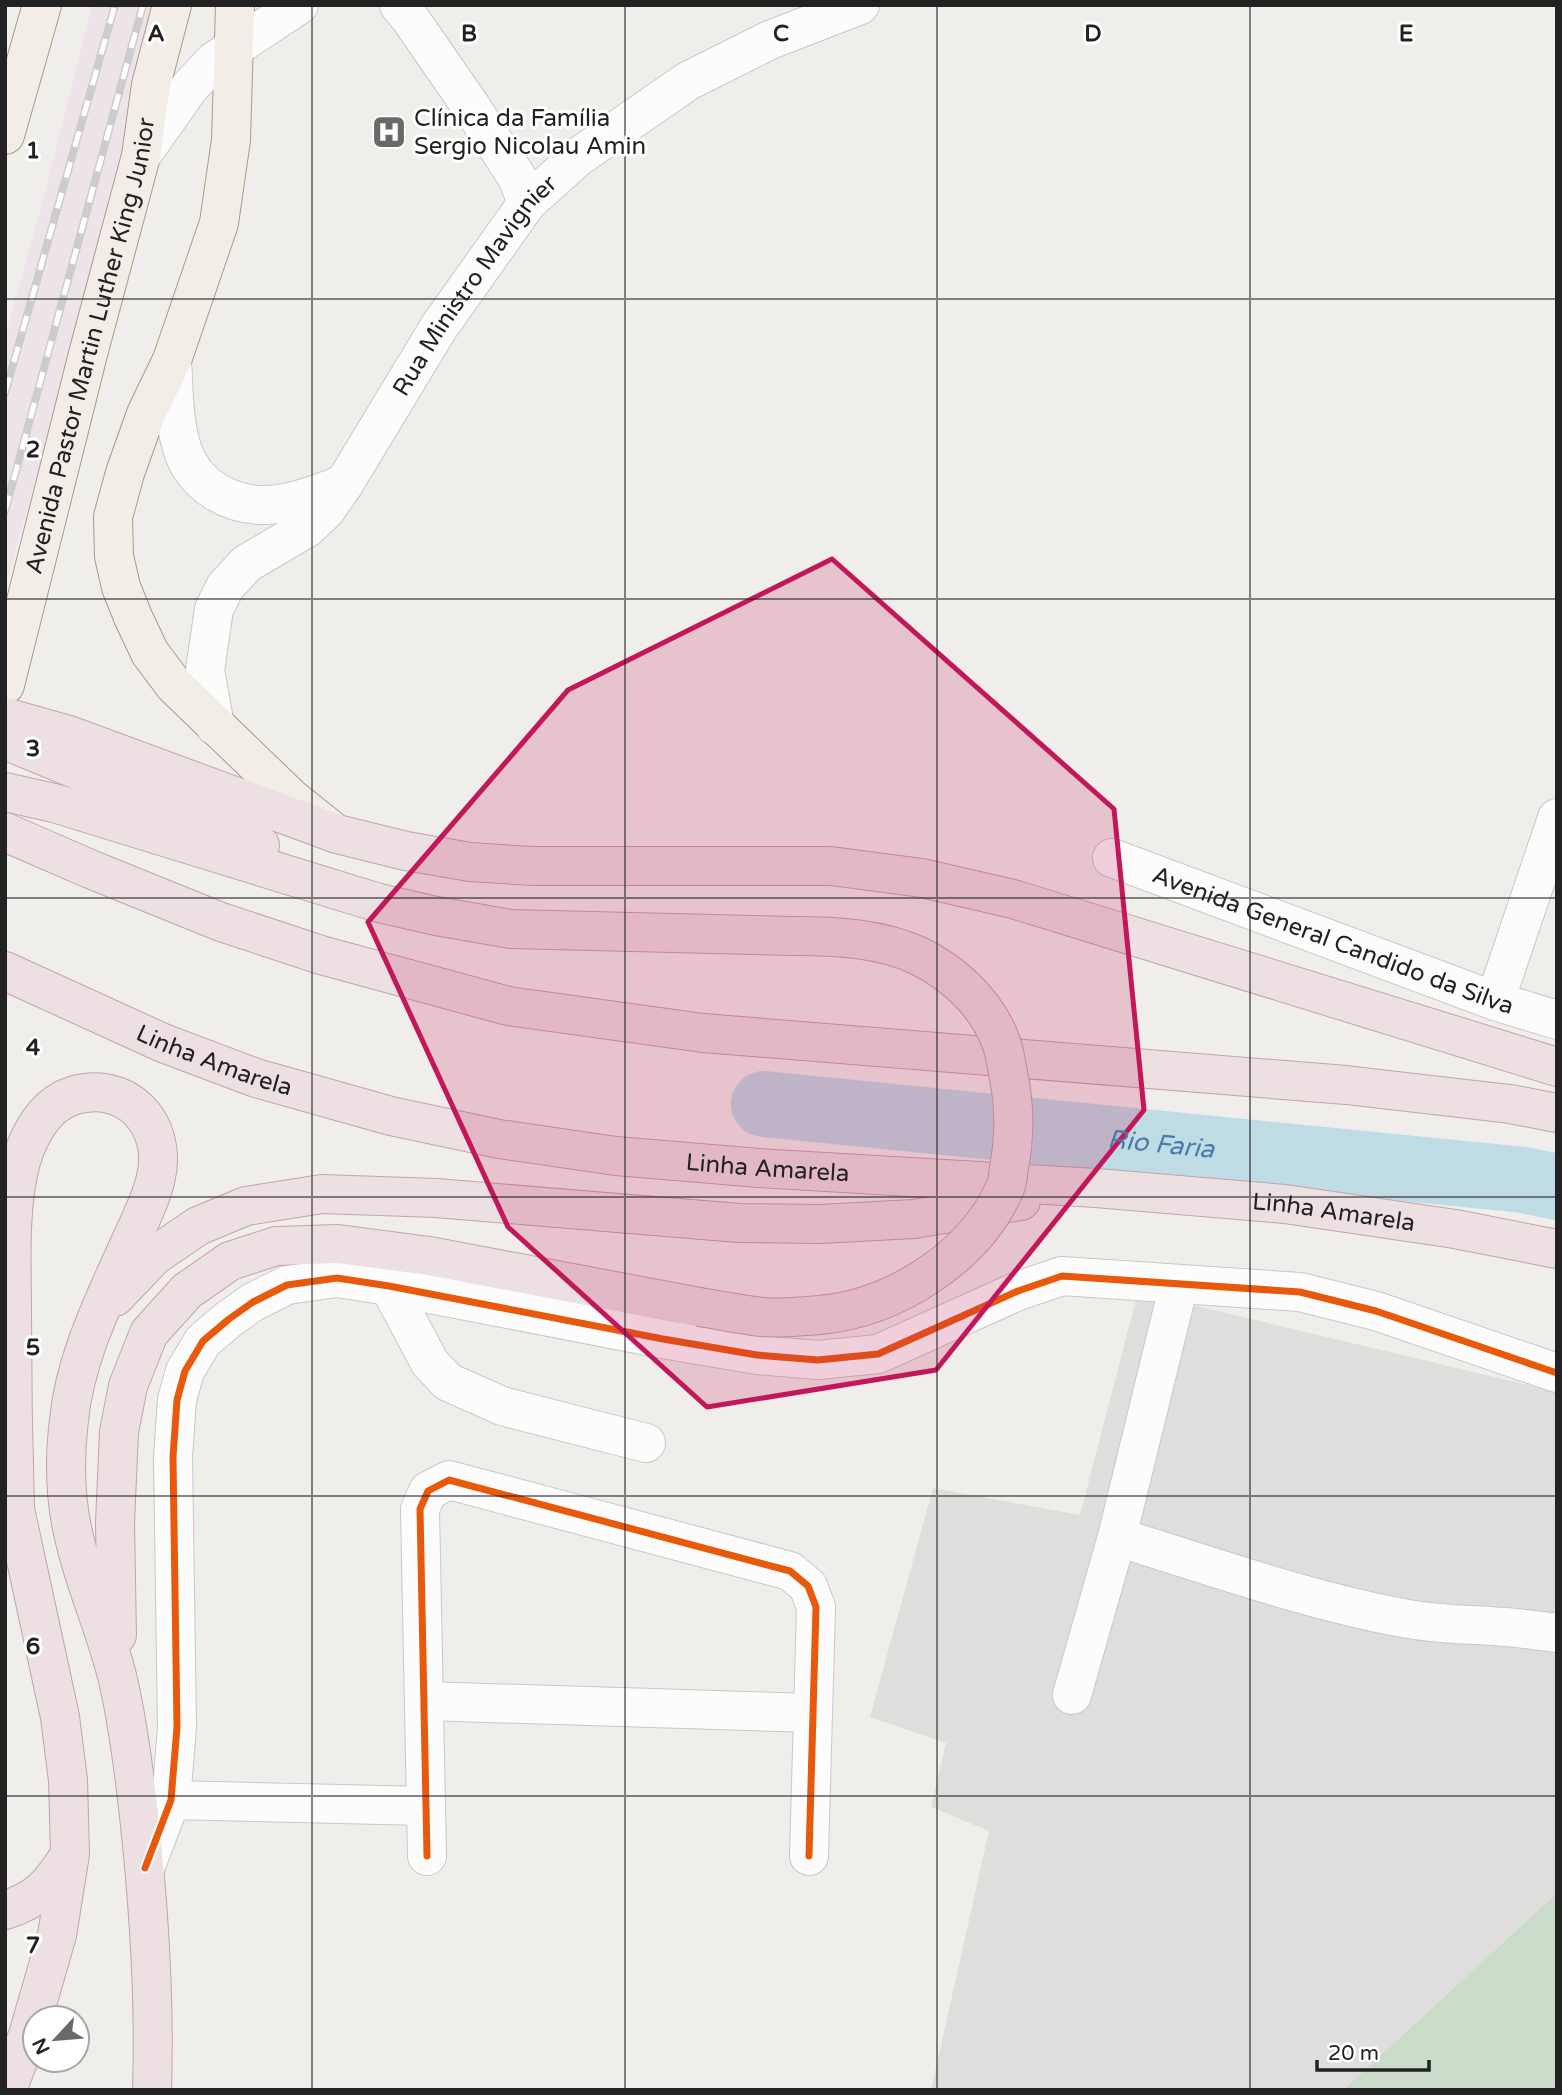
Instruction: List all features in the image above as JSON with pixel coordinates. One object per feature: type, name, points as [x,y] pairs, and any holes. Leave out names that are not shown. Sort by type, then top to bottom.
[{"type":"highway","points":[[5,717],[69,735],[337,834],[406,851],[482,863],[532,866],[831,866],[922,878],[1013,899],[1557,1068]]},
{"type":"highway","points":[[5,740],[210,822],[252,841],[331,887]]},
{"type":"highway","points":[[5,792],[54,803],[379,903],[436,916],[512,929],[851,938],[877,943],[919,956],[956,980],[981,1003],[1001,1042],[1012,1088],[1015,1139],[1006,1187],[985,1222],[956,1255],[912,1286],[874,1303],[823,1314],[764,1318],[429,1256],[338,1244],[276,1246],[230,1261],[187,1291],[149,1333],[128,1386],[120,1432],[115,1522],[118,1679]]},
{"type":"highway","points":[[5,832],[221,922],[321,955],[508,1006],[703,1032],[1346,1085],[1510,1104],[1557,1113]]},
{"type":"highway","name":"Linha Amarela","points":[[5,971],[163,1042],[256,1078],[391,1115],[499,1139],[616,1156],[1285,1203],[1455,1229],[1557,1249]]},
{"type":"highway","points":[[15,1510],[12,1253],[18,1171],[31,1135],[47,1111],[68,1097],[92,1092],[111,1093],[131,1102],[147,1120],[158,1146],[157,1177],[96,1316],[77,1373],[69,1418],[66,1476],[74,1540],[118,1679],[133,1764],[145,1868],[154,2033],[152,2090]]},
{"type":"highway","points":[[96,1316],[154,1256],[198,1226],[246,1206],[322,1194],[436,1198],[739,1223],[820,1224],[914,1219],[1096,1188]]},
{"type":"highway","points":[[5,1463],[60,1717],[68,1780],[70,1854],[57,1935],[37,2004]]},
{"type":"highway","points":[[5,1910],[32,1898],[53,1881],[70,1854]]},
{"type":"highway","points":[[7,2090],[21,2053]]},
{"type":"main road","points":[[5,135],[42,5]]},
{"type":"main road","name":"Avenida Pastor Martin Luther King Junior","points":[[5,685],[141,156],[151,85],[172,5]]},
{"type":"main road","points":[[235,5],[232,140],[219,223],[172,360],[146,414],[125,474],[113,516],[114,556],[121,587],[150,653],[174,685],[290,797],[337,834]]},
{"type":"street","points":[[141,156],[189,88],[214,61],[299,5]]},
{"type":"street","points":[[398,5],[472,108],[517,179],[527,203]]},
{"type":"street","name":"Rua Ministro Mavignier","points":[[215,726],[205,670],[214,609],[225,587],[246,564],[307,528],[326,510],[439,327],[527,203],[578,157],[688,81],[770,40],[860,5]]},
{"type":"street","points":[[172,360],[176,424],[183,453],[197,476],[216,494],[236,501],[267,505],[306,497],[344,484]]},
{"type":"street","points":[[1495,1001],[1557,818]]},
{"type":"street","name":"Avenida General Candido da Silva","points":[[1112,858],[1495,1001],[1557,1020]]},
{"type":"street","points":[[145,1868],[171,1800],[177,1715],[173,1457],[177,1400],[185,1371],[203,1341],[253,1302],[287,1285],[337,1278],[663,1339],[757,1355],[818,1360],[878,1354],[1018,1291],[1062,1276],[1179,1284],[1300,1293],[1376,1311],[1557,1373]]},
{"type":"street","points":[[1072,1695],[1117,1536],[1179,1284]]},
{"type":"street","points":[[389,1286],[430,1363],[447,1382],[502,1406],[646,1443]]},
{"type":"street","points":[[427,1856],[420,1509],[428,1491],[449,1480],[790,1571],[808,1586],[816,1606],[809,1856]]},
{"type":"street","points":[[1117,1536],[1366,1611],[1407,1619],[1557,1633]]},
{"type":"street","points":[[424,1701],[813,1713]]},
{"type":"street","points":[[171,1800],[426,1806]]},
{"type":"highlighted area","points":[[832,559],[1114,809],[1144,1110],[936,1370],[707,1407],[508,1227],[368,922],[568,690]]},
{"type":"shaded area","points":[[92,5],[161,5],[111,212],[5,588],[5,337]]},
{"type":"shaded area","points":[[1138,1292],[1557,1392],[1557,1893],[1343,2090],[931,2090],[989,1831],[931,1807],[946,1743],[870,1717],[933,1488],[1080,1515]]},
{"type":"green space","points":[[1557,1893],[1557,2090],[1343,2090]]},
{"type":"waterway","name":"Rio Faria","points":[[764,1104],[1524,1180],[1557,1187]]},
{"type":"railway","points":[[5,393],[115,5]]},
{"type":"railway","points":[[5,511],[143,5]]},
{"type":"cycle path","points":[[145,1868],[171,1800],[177,1727],[173,1457],[177,1400],[185,1371],[203,1341],[253,1302],[287,1285],[337,1278],[663,1339],[757,1355],[818,1360],[878,1354],[1018,1291],[1062,1276],[1300,1292],[1376,1311],[1557,1373]]},
{"type":"cycle path","points":[[427,1856],[420,1509],[428,1491],[449,1480],[790,1571],[808,1586],[816,1607],[809,1856]]},
{"type":"place","name":"Clínica da Família Sergio Nicolau Amin","points":[[389,132]]}]
